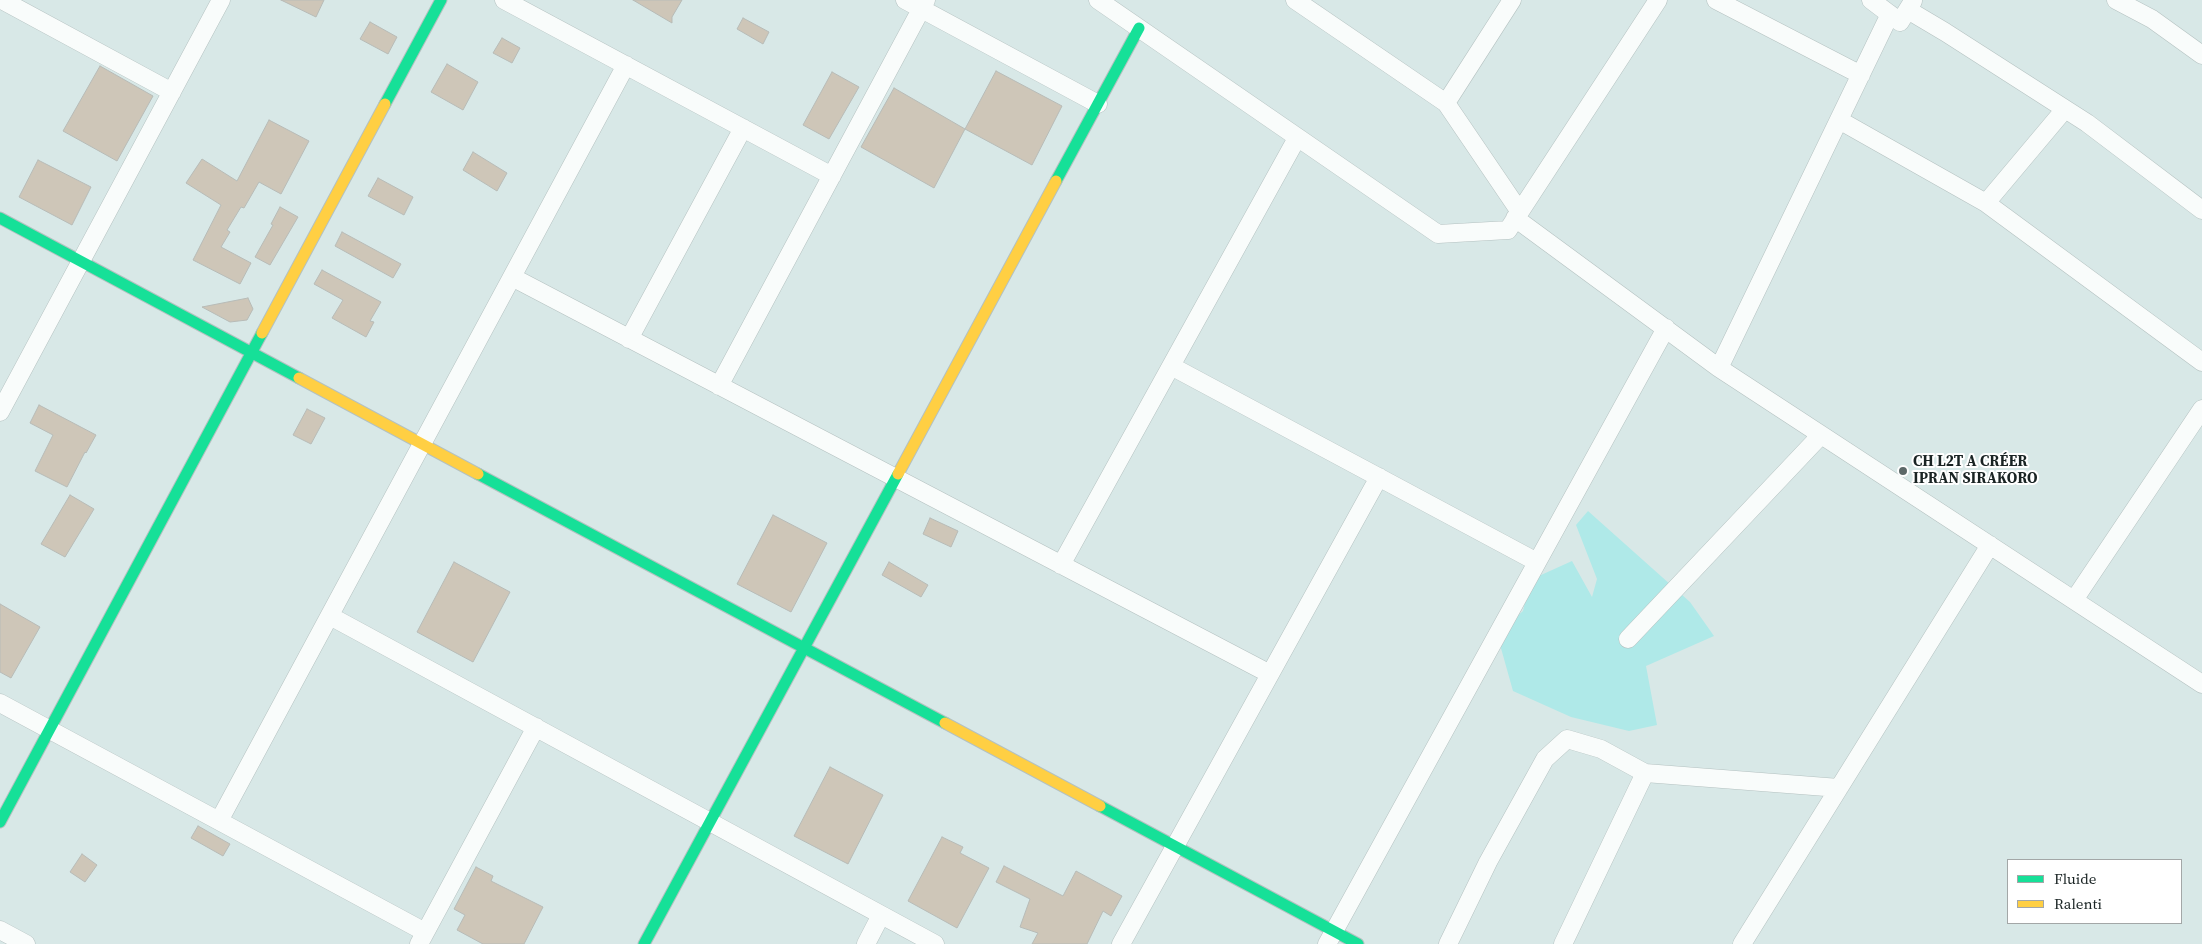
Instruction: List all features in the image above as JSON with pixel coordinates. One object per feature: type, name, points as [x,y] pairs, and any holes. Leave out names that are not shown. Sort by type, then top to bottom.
[{"type":"street","points":[[2,0],[172,92]]},
{"type":"street","points":[[0,412],[221,0]]},
{"type":"street","points":[[0,822],[440,0]]},
{"type":"street","points":[[504,0],[832,176]]},
{"type":"street","points":[[905,0],[923,4],[1098,104]]},
{"type":"street","points":[[1098,0],[1438,234],[1508,230],[1658,0]]},
{"type":"street","points":[[1295,0],[1446,103],[1518,215],[1719,368],[2202,684]]},
{"type":"street","points":[[1446,103],[1512,0]]},
{"type":"street","points":[[1716,0],[1861,75]]},
{"type":"street","points":[[1871,0],[1900,22],[1911,5],[2087,123],[2202,210]]},
{"type":"street","points":[[2116,0],[2152,19],[2202,55]]},
{"type":"street","points":[[719,386],[923,4]]},
{"type":"street","points":[[1719,368],[1890,14]]},
{"type":"street","points":[[644,944],[1139,28]]},
{"type":"street","points":[[219,821],[626,65]]},
{"type":"street","points":[[1986,203],[2065,108]]},
{"type":"street","points":[[1839,120],[1986,203],[2202,362]]},
{"type":"street","points":[[629,339],[743,128]]},
{"type":"street","points":[[1061,565],[1297,138]]},
{"type":"street","points":[[0,218],[1175,846],[1330,937],[1358,944]]},
{"type":"street","points":[[512,277],[1270,674]]},
{"type":"street","points":[[1330,937],[1666,328]]},
{"type":"street","points":[[1171,366],[1537,562]]},
{"type":"street","points":[[2074,600],[2202,410]]},
{"type":"street","points":[[1628,639],[1821,435]]},
{"type":"street","points":[[1121,944],[1379,477]]},
{"type":"street","points":[[1742,944],[1990,545]]},
{"type":"street","points":[[330,616],[935,944]]},
{"type":"street","points":[[0,703],[219,821],[422,938],[536,727]]},
{"type":"street","points":[[1448,944],[1488,862],[1545,759],[1567,739],[1601,749],[1645,773],[1839,788]]},
{"type":"street","points":[[1563,944],[1645,773]]},
{"type":"street","points":[[866,944],[881,915]]},
{"type":"street","points":[[0,930],[26,944]]},
{"type":"shaded area","points":[[1588,511],[1690,602],[1714,636],[1646,666],[1657,725],[1629,731],[1571,717],[1513,691],[1497,634],[1523,611],[1530,580],[1572,561],[1592,597],[1597,579],[1576,525]]},
{"type":"building","points":[[281,0],[324,0],[316,17]]},
{"type":"building","points":[[633,0],[682,0],[672,17],[672,23]]},
{"type":"building","points":[[743,18],[769,32],[763,44],[737,29]]},
{"type":"building","points":[[370,22],[397,37],[388,54],[360,39]]},
{"type":"building","points":[[502,38],[520,48],[512,63],[493,53]]},
{"type":"building","points":[[447,64],[478,82],[463,110],[431,92]]},
{"type":"building","points":[[100,66],[153,96],[117,161],[63,131]]},
{"type":"building","points":[[996,71],[1062,106],[1032,165],[965,129]]},
{"type":"building","points":[[832,72],[859,87],[829,139],[803,125]]},
{"type":"building","points":[[894,88],[965,129],[934,188],[861,147]]},
{"type":"building","points":[[269,120],[309,141],[281,194],[259,182],[244,208],[241,207],[227,230],[230,232],[221,247],[251,263],[240,284],[193,260],[221,205],[186,183],[202,159],[237,181]]},
{"type":"building","points":[[473,152],[507,173],[497,191],[463,170]]},
{"type":"building","points":[[38,160],[91,187],[72,225],[19,197]]},
{"type":"building","points":[[378,178],[413,197],[404,215],[368,196]]},
{"type":"building","points":[[280,207],[298,217],[270,265],[255,257],[273,225],[271,224]]},
{"type":"building","points":[[342,232],[401,264],[393,278],[335,246]]},
{"type":"building","points":[[322,270],[381,302],[370,321],[374,322],[366,337],[332,318],[343,300],[314,284]]},
{"type":"building","points":[[248,298],[253,309],[247,320],[230,322],[202,307]]},
{"type":"building","points":[[39,405],[96,435],[67,487],[35,471],[53,435],[30,423]]},
{"type":"building","points":[[307,409],[325,418],[311,444],[293,435]]},
{"type":"building","points":[[70,495],[94,509],[65,557],[41,544]]},
{"type":"building","points":[[773,515],[827,543],[791,612],[737,584]]},
{"type":"building","points":[[930,518],[958,531],[951,547],[923,534]]},
{"type":"building","points":[[454,562],[510,592],[473,662],[417,632]]},
{"type":"building","points":[[889,562],[928,585],[921,597],[882,575]]},
{"type":"building","points":[[0,604],[40,627],[11,678],[0,672]]},
{"type":"building","points":[[830,767],[883,795],[848,864],[794,836]]},
{"type":"building","points":[[198,826],[230,844],[223,856],[191,838]]},
{"type":"building","points":[[942,837],[963,847],[960,853],[989,868],[957,928],[908,901]]},
{"type":"building","points":[[82,854],[97,865],[85,882],[70,872]]},
{"type":"building","points":[[1004,866],[1063,896],[1076,871],[1122,896],[1111,916],[1103,911],[1087,944],[1032,944],[1038,933],[1020,927],[1030,899],[996,882]]},
{"type":"building","points":[[476,867],[493,876],[491,881],[543,907],[524,944],[483,944],[457,930],[465,915],[454,909]]},
{"type":"traffic: fast","points":[[385,104],[441,0]]},
{"type":"traffic: fast","points":[[1056,181],[1139,28]]},
{"type":"traffic: fast","points":[[0,218],[299,378]]},
{"type":"traffic: fast","points":[[0,822],[262,333]]},
{"type":"traffic: fast","points":[[478,474],[945,723]]},
{"type":"traffic: fast","points":[[644,944],[898,474]]},
{"type":"traffic: fast","points":[[1100,806],[1358,944]]},
{"type":"traffic: slow","points":[[262,333],[385,104]]},
{"type":"traffic: slow","points":[[898,474],[1056,181]]},
{"type":"traffic: slow","points":[[299,378],[478,474]]},
{"type":"traffic: slow","points":[[945,723],[1100,806]]},
{"type":"place","name":"CH L2T A CRÉER IPRAN SIRAKORO","points":[[1903,471]]}]
